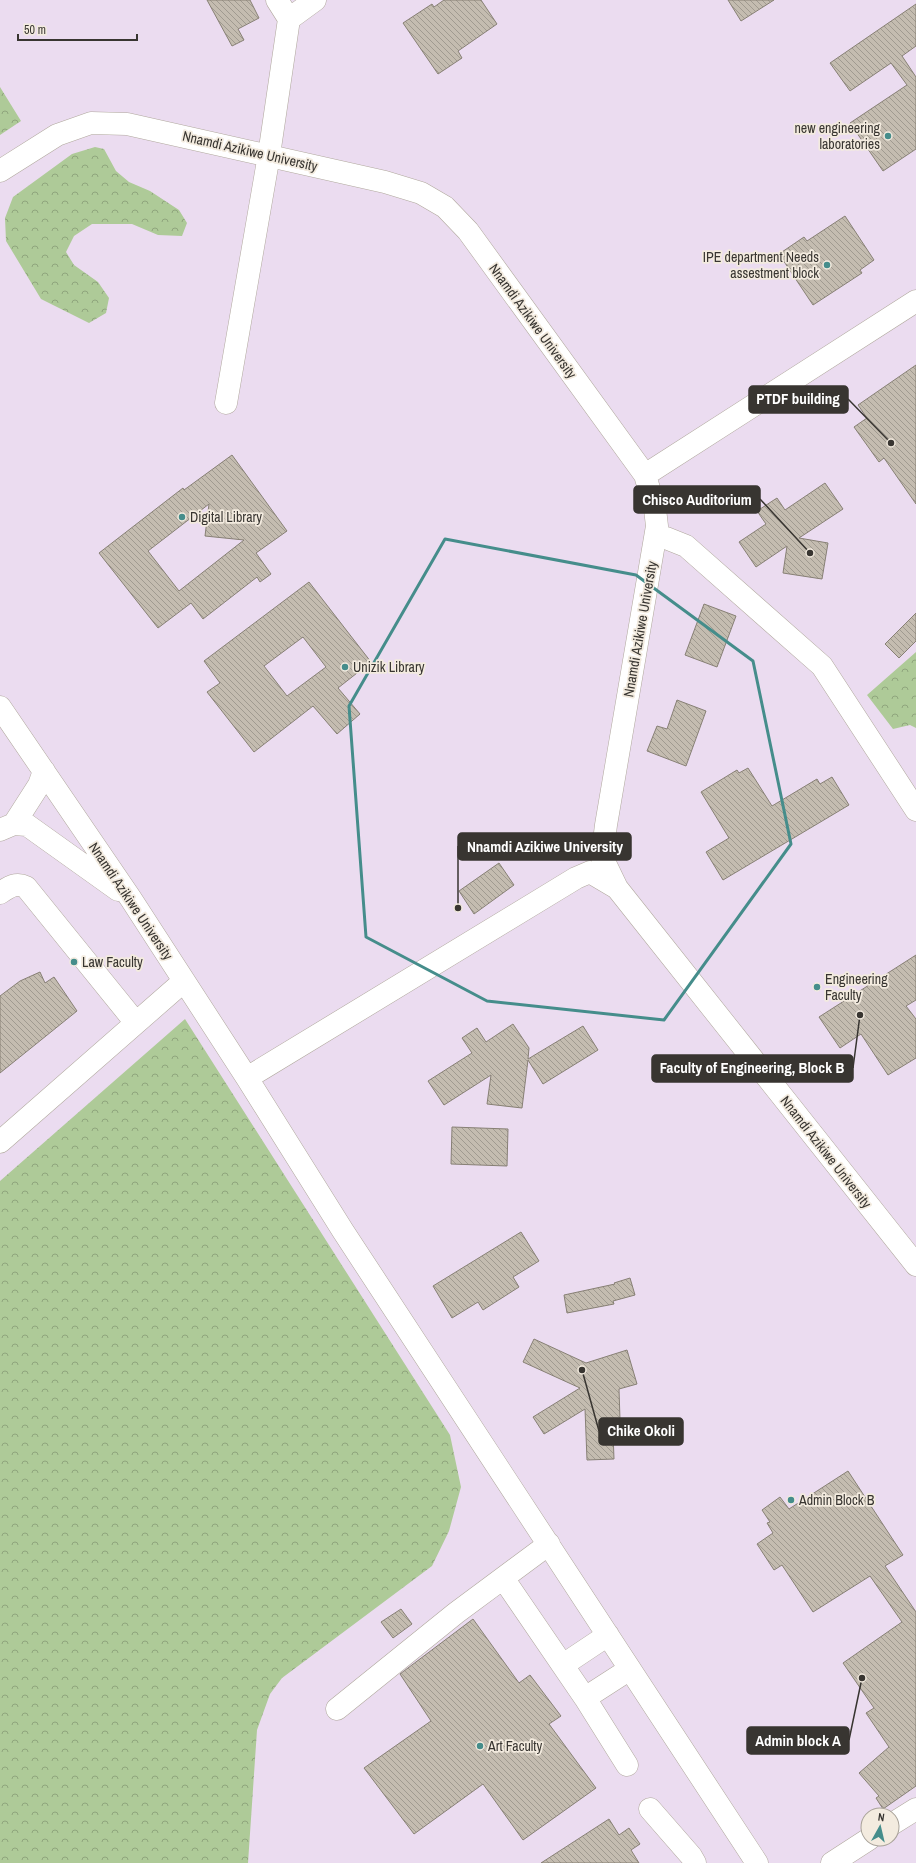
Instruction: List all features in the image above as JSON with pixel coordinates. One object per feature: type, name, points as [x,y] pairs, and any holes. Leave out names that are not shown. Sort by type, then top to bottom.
[{"type":"street","points":[[226,403],[269,155],[289,19],[277,0]]},
{"type":"street","points":[[289,19],[315,0]]},
{"type":"street","name":"Nnamdi Azikiwe University","points":[[0,171],[57,135],[91,123],[127,124],[385,182],[421,193],[445,207],[468,231],[645,475],[655,509],[657,526],[656,536],[606,825],[596,865],[617,888],[916,1265]]},
{"type":"street","points":[[645,475],[916,301]]},
{"type":"street","points":[[656,536],[666,538],[686,546],[822,666],[916,810]]},
{"type":"street","name":"Nnamdi Azikiwe University","points":[[0,707],[131,899],[247,1078],[343,1231],[757,1863]]},
{"type":"street","points":[[7,826],[39,785],[44,771]]},
{"type":"street","points":[[7,826],[27,825],[131,899]]},
{"type":"street","points":[[247,1078],[596,865]]},
{"type":"street","points":[[0,893],[14,885],[26,887],[136,1023]]},
{"type":"street","points":[[0,1142],[184,981]]},
{"type":"street","points":[[337,1709],[456,1613],[549,1544]]},
{"type":"street","points":[[503,1578],[585,1698],[627,1765]]},
{"type":"street","points":[[562,1665],[608,1635]]},
{"type":"street","points":[[585,1698],[630,1669]]},
{"type":"street","points":[[900,1819],[916,1808]]},
{"type":"street","points":[[650,1809],[691,1856],[695,1863]]},
{"type":"street","points":[[832,1863],[860,1845]]},
{"type":"highlighted area","points":[[445,539],[636,575],[753,661],[791,844],[664,1020],[487,1001],[366,937],[349,706]]},
{"type":"shaded area","points":[[0,0],[916,0],[916,1863],[0,1863]]},
{"type":"green space","points":[[0,87],[21,121],[0,135]]},
{"type":"green space","points":[[95,147],[104,149],[116,171],[129,182],[150,191],[179,210],[187,223],[182,236],[158,235],[132,224],[92,224],[74,236],[66,252],[74,265],[98,282],[109,298],[106,313],[89,323],[41,299],[6,241],[5,218],[13,197],[72,154]]},
{"type":"green space","points":[[916,652],[916,728],[910,725],[893,729],[867,695]]},
{"type":"green space","points":[[185,1019],[450,1435],[461,1487],[449,1531],[432,1566],[282,1678],[270,1694],[257,1730],[248,1863],[0,1863],[0,1181]]},
{"type":"building","points":[[207,0],[250,0],[259,18],[238,29],[244,40],[232,46]]},
{"type":"building","points":[[444,0],[481,0],[497,24],[458,51],[462,58],[438,74],[403,23],[432,4],[434,7]]},
{"type":"building","points":[[728,0],[774,0],[741,21]]},
{"type":"building","points":[[916,4],[916,46],[902,56],[916,77],[916,149],[883,171],[850,123],[907,85],[891,63],[850,91],[830,63]]},
{"type":"building","name":"IPE department Needs assestment block","points":[[845,216],[874,260],[860,270],[862,273],[813,305],[779,254],[804,237],[807,241]]},
{"type":"building","points":[[916,365],[916,504],[884,458],[879,462],[854,427],[867,418],[858,405]]},
{"type":"building","points":[[232,455],[287,531],[256,553],[271,574],[260,582],[257,577],[203,619],[191,603],[158,628],[99,553],[183,488],[184,490]],"holes":[[[209,504],[205,536],[244,540],[179,591],[148,551]]]},
{"type":"building","points":[[825,483],[843,509],[799,538],[828,543],[822,579],[783,573],[787,546],[756,567],[739,542],[766,524],[757,511],[777,498],[785,510]]},
{"type":"building","name":"Unizik Library","points":[[309,582],[371,662],[338,688],[360,714],[337,734],[313,706],[254,752],[207,692],[220,683],[204,661]],"holes":[[[303,637],[326,667],[287,696],[264,666]]]},
{"type":"building","points":[[704,604],[736,616],[717,667],[685,655]]},
{"type":"building","points":[[916,613],[916,641],[899,658],[885,644]]},
{"type":"building","points":[[677,700],[706,711],[686,766],[647,751],[657,726],[667,729]]},
{"type":"building","points":[[748,768],[772,806],[817,779],[820,784],[832,777],[849,805],[723,880],[706,852],[729,838],[701,792],[737,770],[739,773]]},
{"type":"building","points":[[499,863],[514,885],[474,914],[459,891]]},
{"type":"building","points":[[916,955],[916,1000],[906,1006],[916,1019],[916,1058],[888,1075],[861,1034],[840,1048],[819,1017]]},
{"type":"building","points":[[40,972],[45,983],[54,977],[77,1011],[0,1073],[0,996],[20,981]]},
{"type":"building","points":[[513,1024],[529,1048],[528,1059],[583,1026],[598,1050],[543,1084],[528,1060],[522,1108],[487,1104],[491,1075],[444,1105],[428,1081],[472,1053],[462,1038],[477,1028],[486,1042]]},
{"type":"building","points":[[452,1127],[508,1129],[507,1166],[451,1164]]},
{"type":"building","points":[[521,1232],[539,1261],[513,1277],[519,1287],[483,1310],[478,1302],[452,1318],[433,1286]]},
{"type":"building","points":[[630,1278],[635,1295],[613,1301],[614,1304],[567,1313],[564,1295],[615,1284],[614,1283]]},
{"type":"building","points":[[534,1339],[586,1363],[627,1350],[637,1384],[619,1389],[620,1420],[622,1420],[621,1434],[613,1433],[614,1459],[587,1460],[585,1409],[544,1434],[533,1417],[580,1388],[523,1362]]},
{"type":"building","points":[[848,1471],[903,1555],[885,1566],[916,1612],[916,1786],[886,1807],[882,1807],[876,1798],[879,1796],[859,1773],[889,1747],[866,1713],[874,1708],[843,1663],[902,1622],[870,1576],[813,1612],[782,1565],[774,1570],[757,1544],[773,1533],[767,1523],[770,1522],[762,1510],[780,1497],[789,1509]]},
{"type":"building","points":[[401,1609],[412,1624],[393,1638],[381,1622]]},
{"type":"building","name":"Art Faculty","points":[[473,1619],[519,1683],[530,1675],[561,1716],[549,1724],[596,1788],[523,1840],[483,1784],[414,1834],[364,1768],[431,1721],[400,1674]]},
{"type":"building","points":[[609,1819],[619,1835],[629,1828],[640,1844],[631,1850],[639,1863],[541,1863]]},
{"type":"place","name":"new engineering laboratories","points":[[888,136]]},
{"type":"place","name":"IPE department Needs assestment block","points":[[827,265]]},
{"type":"place","name":"PTDF building","points":[[891,443]]},
{"type":"place","name":"Digital Library","points":[[182,517]]},
{"type":"place","name":"Chisco Auditorium","points":[[810,553]]},
{"type":"place","name":"Unizik Library","points":[[345,667]]},
{"type":"place","name":"Nnamdi Azikiwe University","points":[[458,908]]},
{"type":"place","name":"Law Faculty","points":[[74,962]]},
{"type":"place","name":"Engineering Faculty","points":[[817,987]]},
{"type":"place","name":"Faculty of Engineering, Block B","points":[[860,1015]]},
{"type":"place","name":"Chike Okoli","points":[[582,1370]]},
{"type":"place","name":"Admin Block B","points":[[791,1500]]},
{"type":"place","name":"Admin block A","points":[[862,1678]]},
{"type":"place","name":"Art Faculty","points":[[480,1746]]}]
